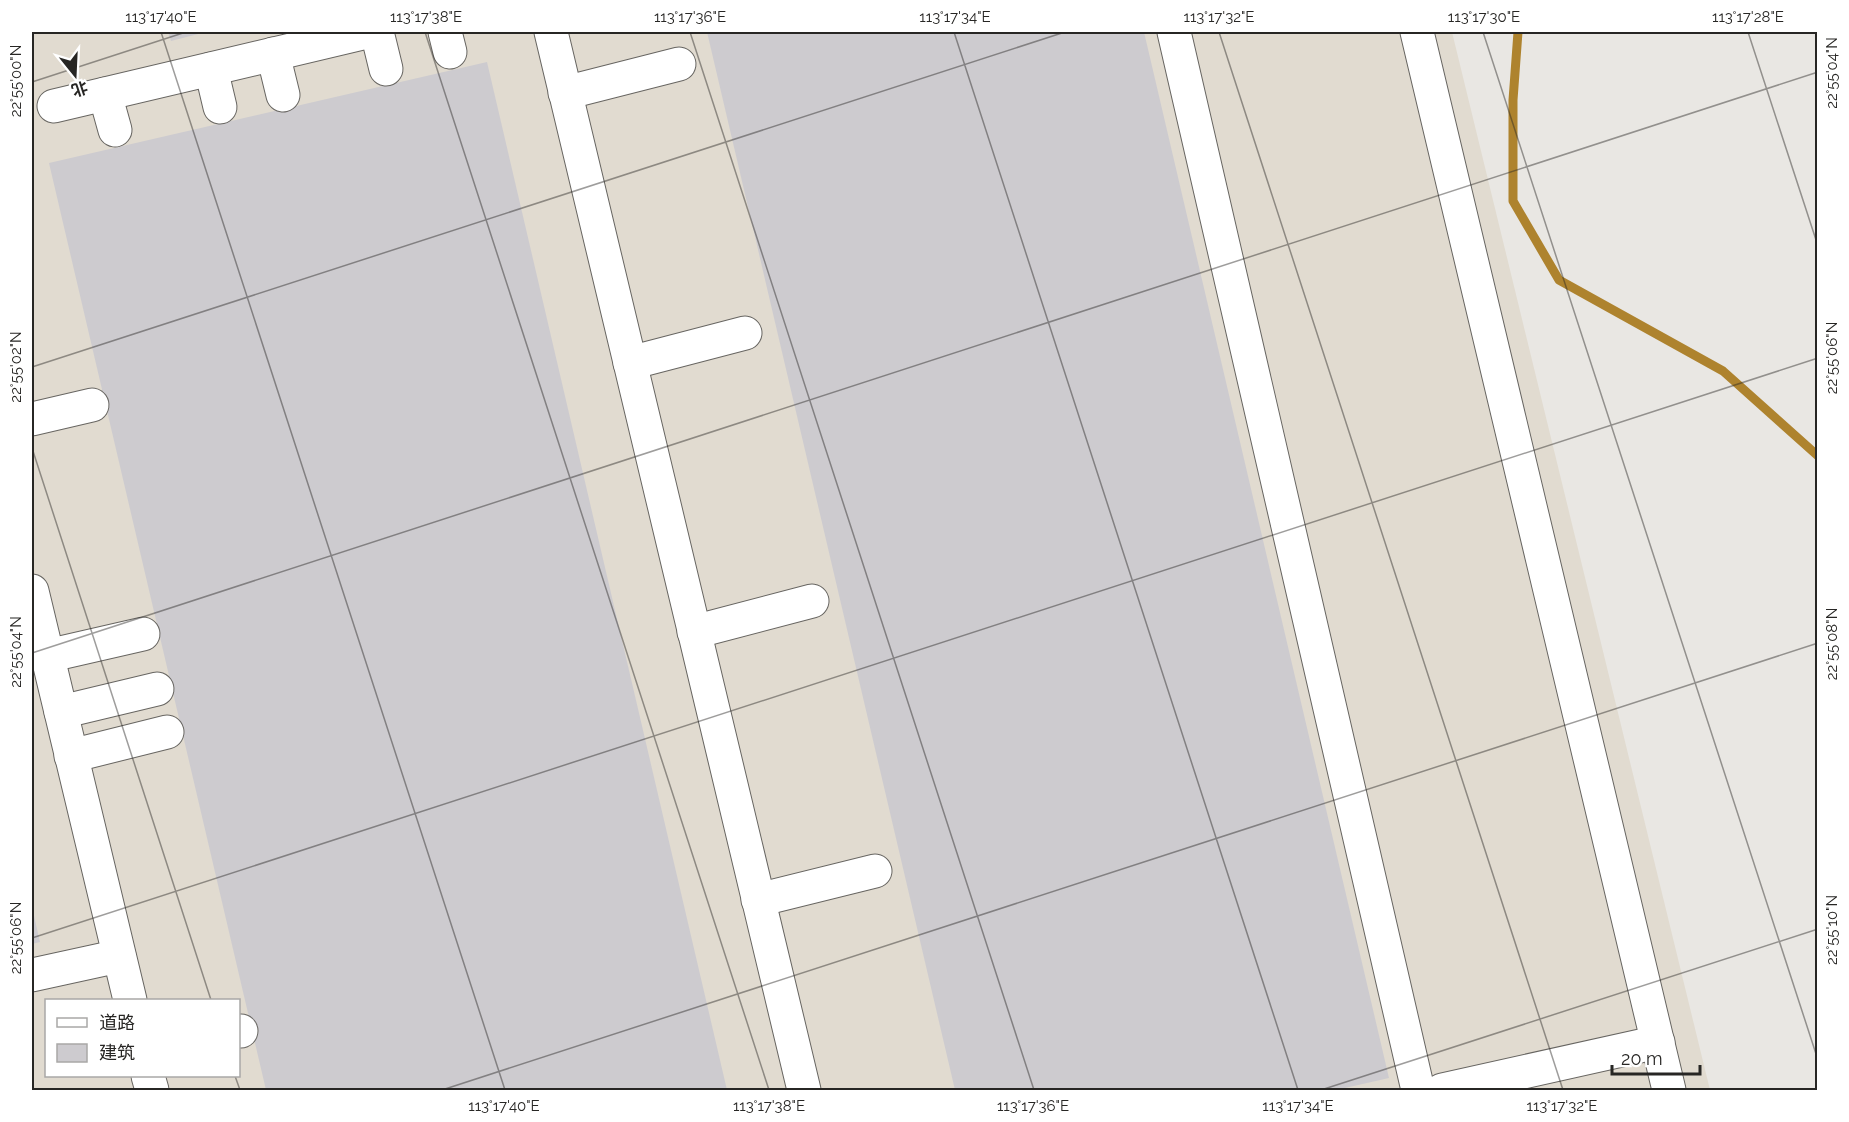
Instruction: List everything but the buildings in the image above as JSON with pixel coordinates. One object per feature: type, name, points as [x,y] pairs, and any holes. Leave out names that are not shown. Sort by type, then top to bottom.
[{"type":"lane","points":[[54,106],[368,32]]},
{"type":"lane","points":[[377,32],[386,69]]},
{"type":"lane","points":[[551,32],[804,1090]]},
{"type":"lane","points":[[1174,32],[1418,1090]]},
{"type":"lane","points":[[1418,32],[1669,1090]]},
{"type":"lane","points":[[273,54],[283,95]]},
{"type":"lane","points":[[565,93],[679,64]]},
{"type":"lane","points":[[211,69],[220,106]]},
{"type":"lane","points":[[105,94],[114,130]]},
{"type":"lane","points":[[630,363],[745,333]]},
{"type":"lane","points":[[32,419],[92,405]]},
{"type":"lane","points":[[32,591],[130,999]]},
{"type":"lane","points":[[694,632],[812,601]]},
{"type":"lane","points":[[47,656],[143,634]]},
{"type":"lane","points":[[61,712],[157,689]]},
{"type":"lane","points":[[71,756],[167,732]]},
{"type":"lane","points":[[758,900],[875,870]]},
{"type":"lane","points":[[32,975],[119,956]]},
{"type":"lane","points":[[1442,1090],[1658,1042]]},
{"type":"shaded area","points":[[32,32],[1452,32],[1710,1090],[32,1090]]},
{"type":"waterway","points":[[1518,32],[1513,100],[1513,201],[1559,280],[1723,371],[1818,456]]}]
